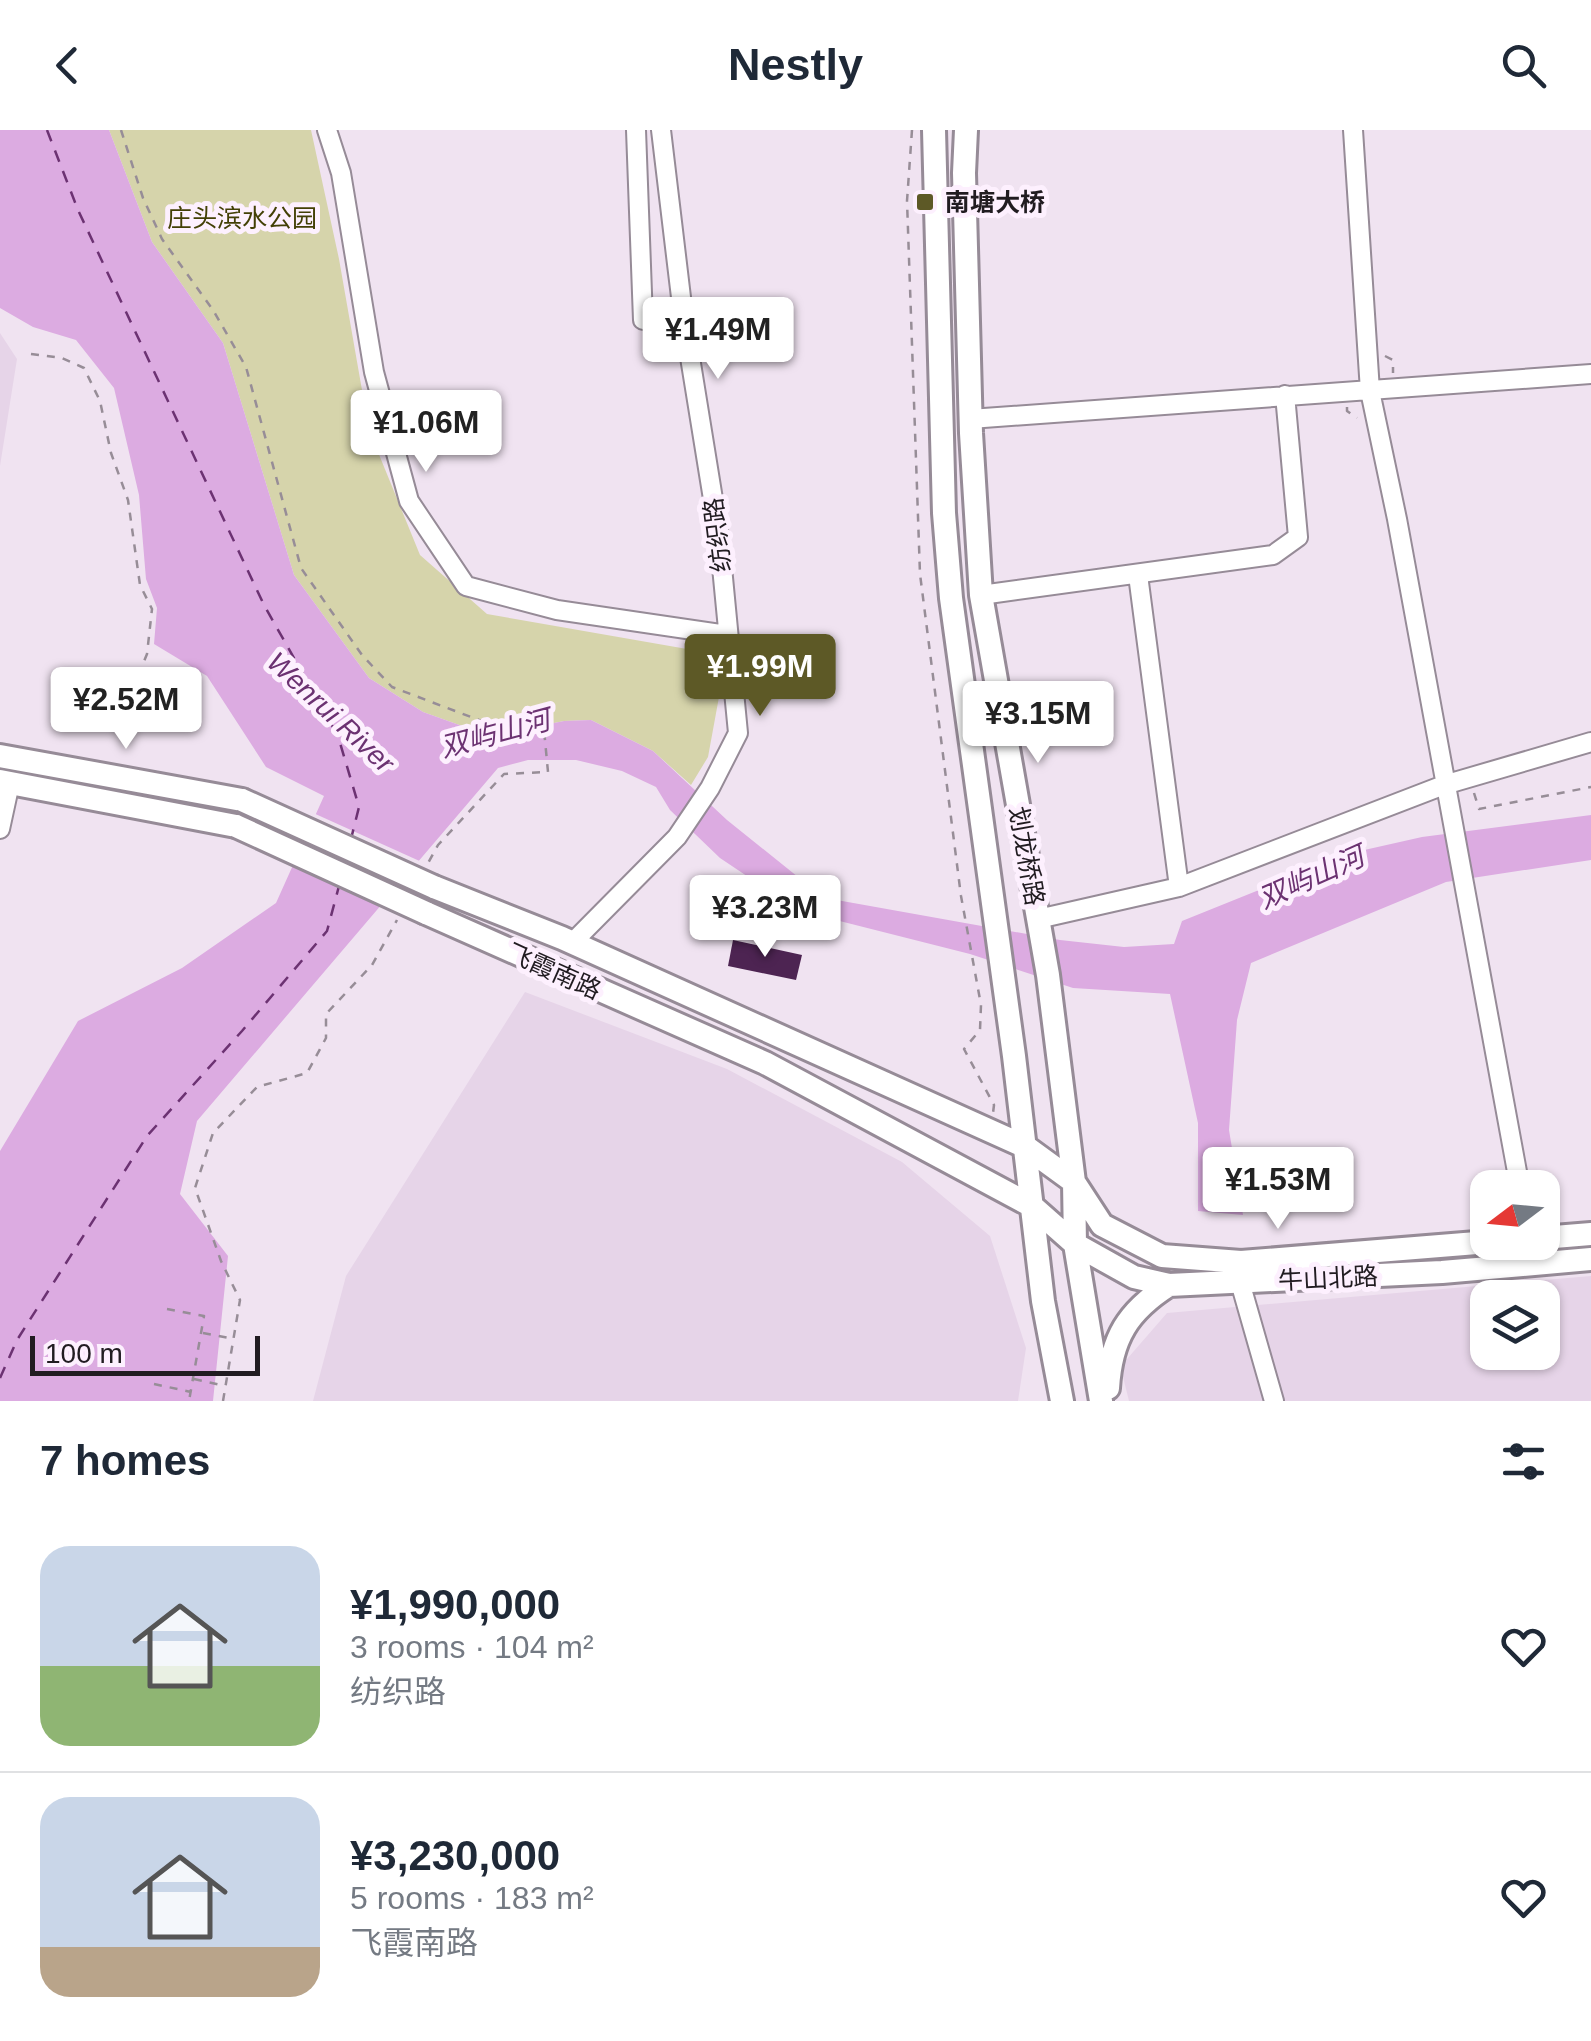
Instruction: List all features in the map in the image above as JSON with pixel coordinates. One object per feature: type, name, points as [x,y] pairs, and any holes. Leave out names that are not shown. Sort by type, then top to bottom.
[{"type":"main road","name":"划龙桥路","points":[[934,130],[944,513],[951,598],[1026,1147],[1043,1302],[1062,1401]]},
{"type":"main road","name":"划龙桥路","points":[[966,130],[970,419],[982,595],[1038,919],[1074,1182],[1075,1244],[1104,1401]]},
{"type":"main road","name":"飞霞南路","points":[[0,756],[242,800],[1026,1147],[1074,1182]]},
{"type":"main road","name":"飞霞南路","points":[[5,782],[236,826],[765,1063],[1032,1206],[1075,1244]]},
{"type":"main road","name":"牛山北路","points":[[1074,1182],[1102,1225],[1162,1256],[1241,1262],[1470,1244]]},
{"type":"main road","points":[[1560,1237],[1591,1234]]},
{"type":"main road","name":"牛山北路","points":[[1075,1244],[1134,1277],[1169,1286],[1442,1272],[1591,1259]]},
{"type":"main road","points":[[1104,1401],[1109,1361],[1121,1331],[1143,1302],[1169,1286]]},
{"type":"street","points":[[327,130],[341,173],[374,372],[409,501],[466,586],[557,610],[727,635]]},
{"type":"street","points":[[636,130],[643,320],[683,314]]},
{"type":"street","name":"纺织路","points":[[572,943],[677,837],[710,788],[738,732],[720,536],[683,314],[661,130]]},
{"type":"street","points":[[1353,130],[1370,391],[1517,1170]]},
{"type":"street","points":[[970,419],[1591,374]]},
{"type":"street","points":[[982,595],[1273,555],[1298,537],[1285,395]]},
{"type":"street","points":[[1138,575],[1179,887]]},
{"type":"street","points":[[1038,919],[1179,887],[1444,786],[1591,742]]},
{"type":"street","points":[[0,829],[5,782]]},
{"type":"street","points":[[1240,1282],[1274,1401]]},
{"type":"path","points":[[122,130],[143,198],[162,239],[213,310],[246,367],[300,568],[362,656],[392,686],[492,725],[543,719],[548,772],[504,774],[438,845],[427,883]]},
{"type":"path","points":[[31,354],[62,358],[84,368],[100,401],[110,453],[128,500],[140,585],[152,610],[147,654],[132,691],[147,712],[148,729]]},
{"type":"path","points":[[223,1401],[240,1300],[220,1261],[195,1188],[213,1133],[257,1087],[307,1073],[326,1038],[326,1014],[372,965],[400,914]]},
{"type":"path","points":[[166,1310],[204,1316],[189,1401]]},
{"type":"path","points":[[201,1333],[229,1338]]},
{"type":"path","points":[[193,1379],[221,1385]]},
{"type":"path","points":[[154,1384],[191,1392]]},
{"type":"shaded area","points":[[0,333],[17,359],[0,466]]},
{"type":"shaded area","points":[[525,992],[727,1069],[902,1162],[990,1236],[1026,1348],[1018,1401],[313,1401],[346,1276]]},
{"type":"shaded area","points":[[1591,1276],[1591,1401],[1129,1401],[1119,1361],[1127,1359],[1167,1313],[1470,1287],[1470,1370],[1560,1370],[1560,1280],[1545,1280]]},
{"type":"green space","name":"庄头滨水公园","points":[[109,130],[311,130],[339,259],[369,430],[420,555],[487,614],[687,649],[721,686],[708,757],[691,785],[653,751],[591,720],[564,721],[490,736],[423,712],[369,678],[294,575],[223,343],[152,242]]},
{"type":"water","points":[[0,130],[109,130],[152,242],[223,343],[294,575],[369,678],[423,712],[490,736],[564,721],[591,720],[653,751],[727,820],[831,899],[1060,940],[1124,947],[1174,944],[1182,921],[1351,853],[1422,837],[1591,815],[1591,860],[1446,882],[1251,963],[1237,1020],[1229,1130],[1243,1215],[1198,1211],[1198,1123],[1170,994],[1073,988],[970,954],[812,914],[787,903],[720,858],[670,810],[656,787],[622,771],[576,760],[528,760],[498,768],[197,1121],[180,1194],[228,1256],[213,1401],[0,1401],[0,1151],[78,1021],[182,968],[276,903],[324,796],[266,767],[207,676],[154,644],[157,608],[146,579],[139,495],[114,388],[76,340],[33,327],[0,308]]},
{"type":"pier","points":[[311,812],[424,863],[386,907],[288,864]]},
{"type":"building","points":[[733,940],[802,955],[796,980],[728,966]]},
{"type":"ferry route","points":[[47,130],[78,210],[264,605],[338,736],[359,807],[351,839]]},
{"type":"ferry route","points":[[0,1378],[17,1340],[147,1136],[327,931],[339,886]]},
{"type":"place","name":"南塘大桥","points":[[925,202]]},
{"type":"water label","name":"Wenrui River","points":[[331,712]]},
{"type":"water label","name":"双屿山河","points":[[495,733]]},
{"type":"water label","name":"双屿山河","points":[[1311,877]]}]
